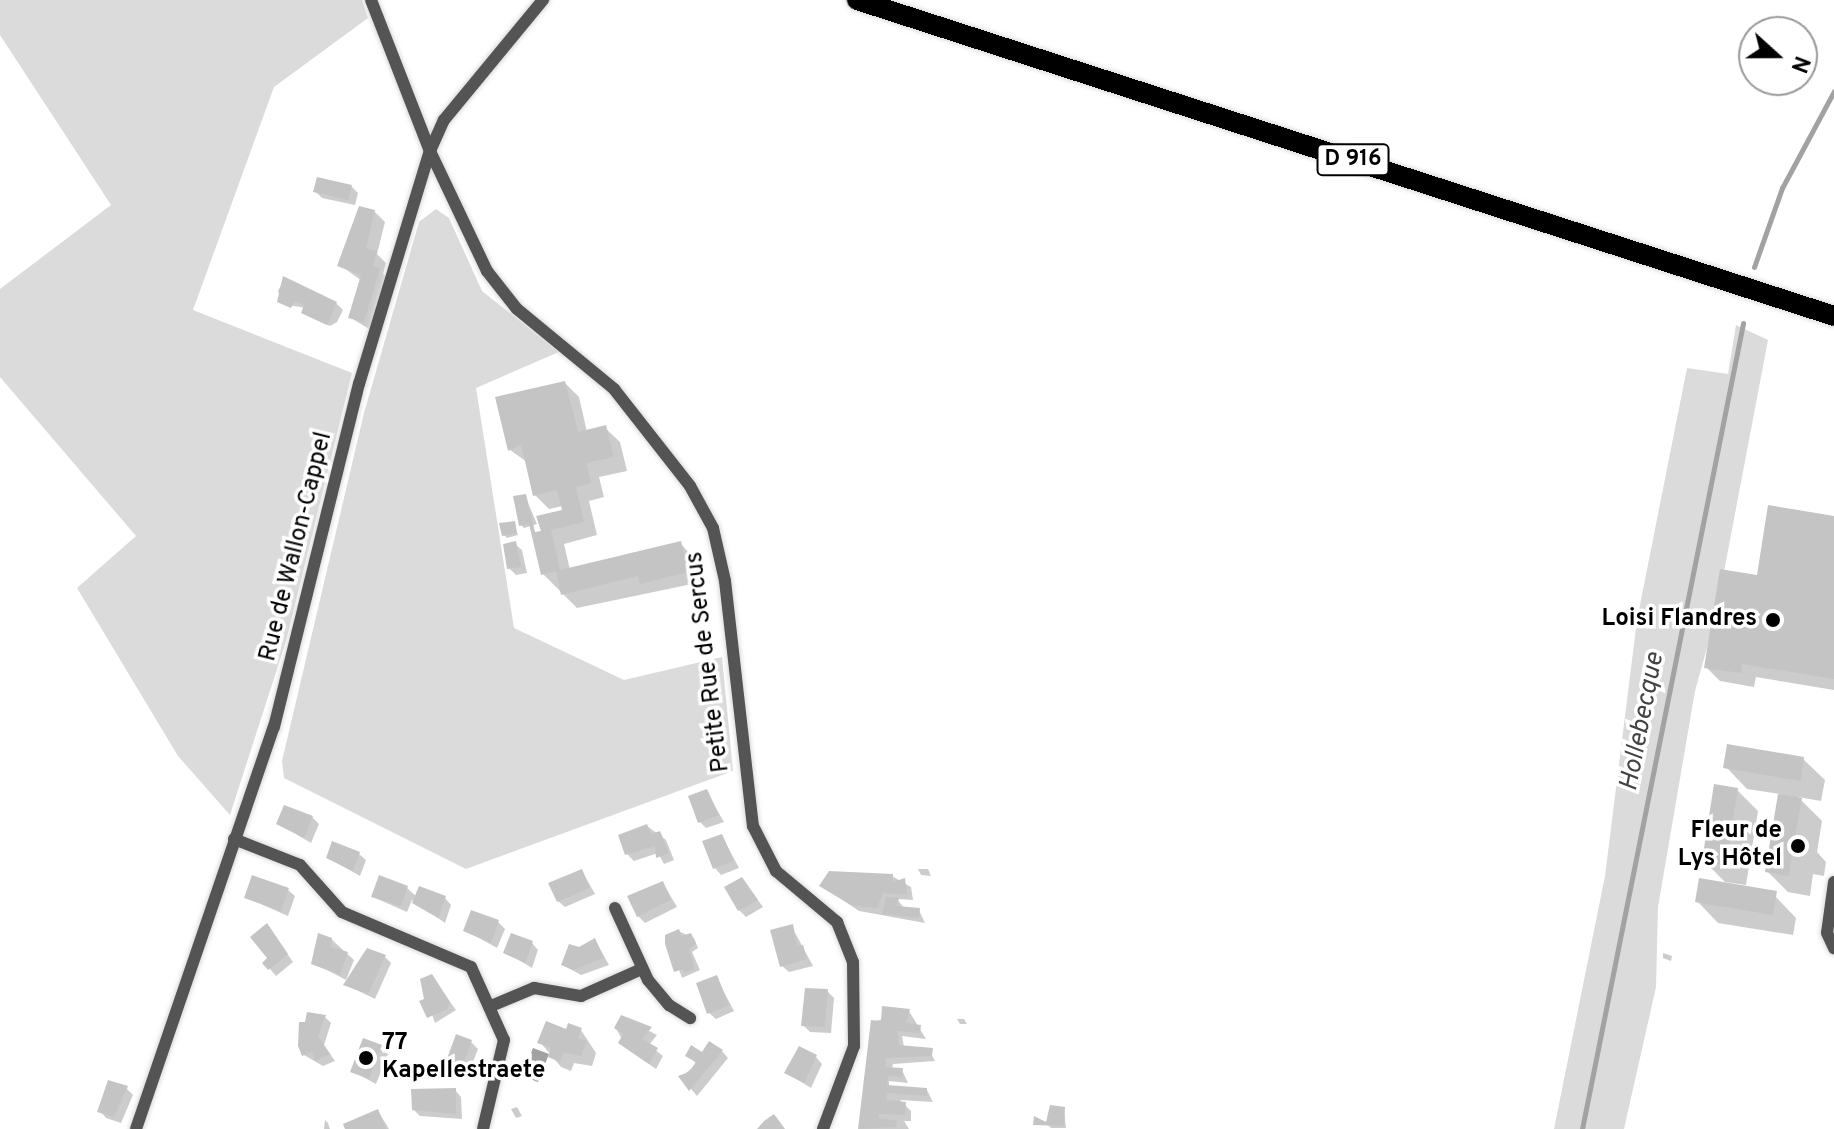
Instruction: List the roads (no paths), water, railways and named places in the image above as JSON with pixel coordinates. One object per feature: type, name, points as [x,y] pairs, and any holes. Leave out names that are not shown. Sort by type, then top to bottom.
[{"type":"main road","name":"D 916","points":[[857,0],[1834,318]]},
{"type":"street","name":"Petite Rue de Sercus","points":[[371,0],[430,151],[501,291],[614,389],[690,486],[713,528],[725,581],[753,826],[776,871],[837,922],[853,962],[854,1046],[823,1129]]},
{"type":"street","name":"Rue de Wallon-Cappel","points":[[136,1129],[274,727],[357,392],[430,151],[444,120],[543,0]]},
{"type":"street","points":[[234,839],[300,865],[342,912],[462,959],[475,972],[491,1006],[504,1046],[484,1106],[483,1129]]},
{"type":"street","points":[[1834,882],[1827,933],[1834,948]]},
{"type":"street","points":[[615,908],[642,969],[662,998],[690,1018]]},
{"type":"street","points":[[491,1006],[534,988],[575,998],[642,969]]},
{"type":"waterway","name":"Hollebecque","points":[[1754,267],[1782,188],[1834,91]]},
{"type":"waterway","name":"Hollebecque","points":[[1582,1129],[1743,323]]},
{"type":"place","name":"Loisi Flandres","points":[[1773,620]]},
{"type":"place","name":"Fleur de Lys Hôtel","points":[[1798,846]]},
{"type":"place","name":"77 Kapellestraete","points":[[366,1058]]}]
